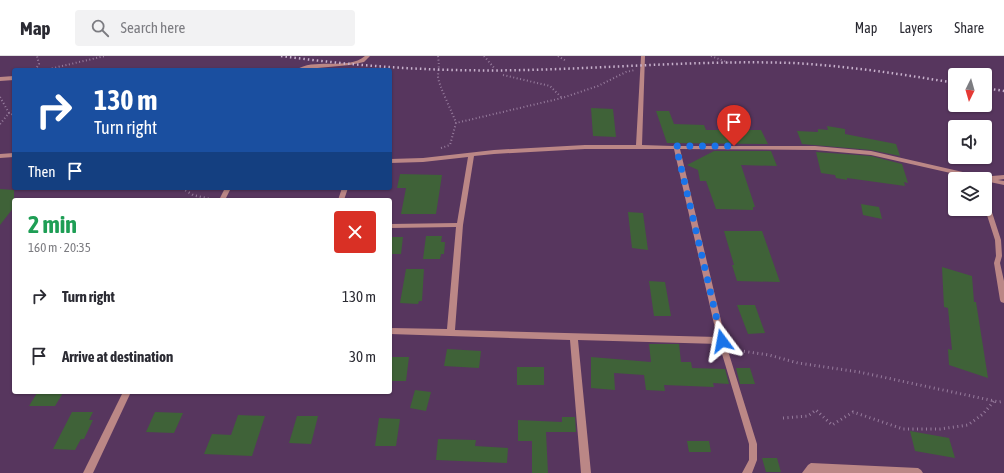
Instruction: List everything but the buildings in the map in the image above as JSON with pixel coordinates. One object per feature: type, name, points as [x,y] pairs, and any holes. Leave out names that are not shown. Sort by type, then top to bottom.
[{"type":"street","points":[[304,68],[356,63],[368,56]]},
{"type":"street","points":[[639,146],[642,56]]},
{"type":"street","points":[[0,79],[12,78]]},
{"type":"street","points":[[392,161],[530,149],[639,146],[815,148],[872,153],[954,172]]},
{"type":"street","points":[[676,146],[722,341],[753,444],[753,460],[747,473]]},
{"type":"street","points":[[0,156],[12,155]]},
{"type":"street","points":[[451,332],[460,225],[471,155]]},
{"type":"street","points":[[992,178],[1004,177]]},
{"type":"street","points":[[992,181],[1004,183]]},
{"type":"street","points":[[990,216],[998,240],[1004,300]]},
{"type":"street","points":[[392,226],[460,225]]},
{"type":"street","points":[[392,331],[722,341]]},
{"type":"street","points":[[574,336],[586,473]]},
{"type":"street","points":[[88,473],[126,394]]},
{"type":"street","points":[[807,473],[811,468],[918,473]]},
{"type":"path","points":[[36,68],[39,64],[37,56]]},
{"type":"path","points":[[53,68],[104,56]]},
{"type":"path","points":[[438,56],[440,70],[438,75],[440,83],[456,123],[450,145],[439,149]]},
{"type":"path","points":[[484,56],[495,69]]},
{"type":"path","points":[[558,56],[566,61]]},
{"type":"path","points":[[712,56],[716,59],[729,63]]},
{"type":"path","points":[[456,123],[562,98],[608,82],[626,72],[641,69]]},
{"type":"path","points":[[503,74],[550,86],[562,98]]},
{"type":"path","points":[[0,97],[9,113],[12,114]]},
{"type":"path","points":[[0,124],[9,113],[12,112]]},
{"type":"path","points":[[185,190],[193,195],[206,198]]},
{"type":"path","points":[[722,341],[728,347],[737,351],[769,355],[798,364],[859,372],[994,400],[1004,400]]},
{"type":"path","points":[[783,418],[808,416],[816,410],[832,425],[854,412],[903,429],[940,429],[968,426],[983,414],[994,400]]},
{"type":"railway","points":[[281,56],[372,66],[464,70],[558,69],[693,63],[793,63],[834,66],[948,82]]},
{"type":"railway","points":[[992,89],[1004,91]]},
{"type":"route","points":[[722,341],[676,146],[734,146]]}]
